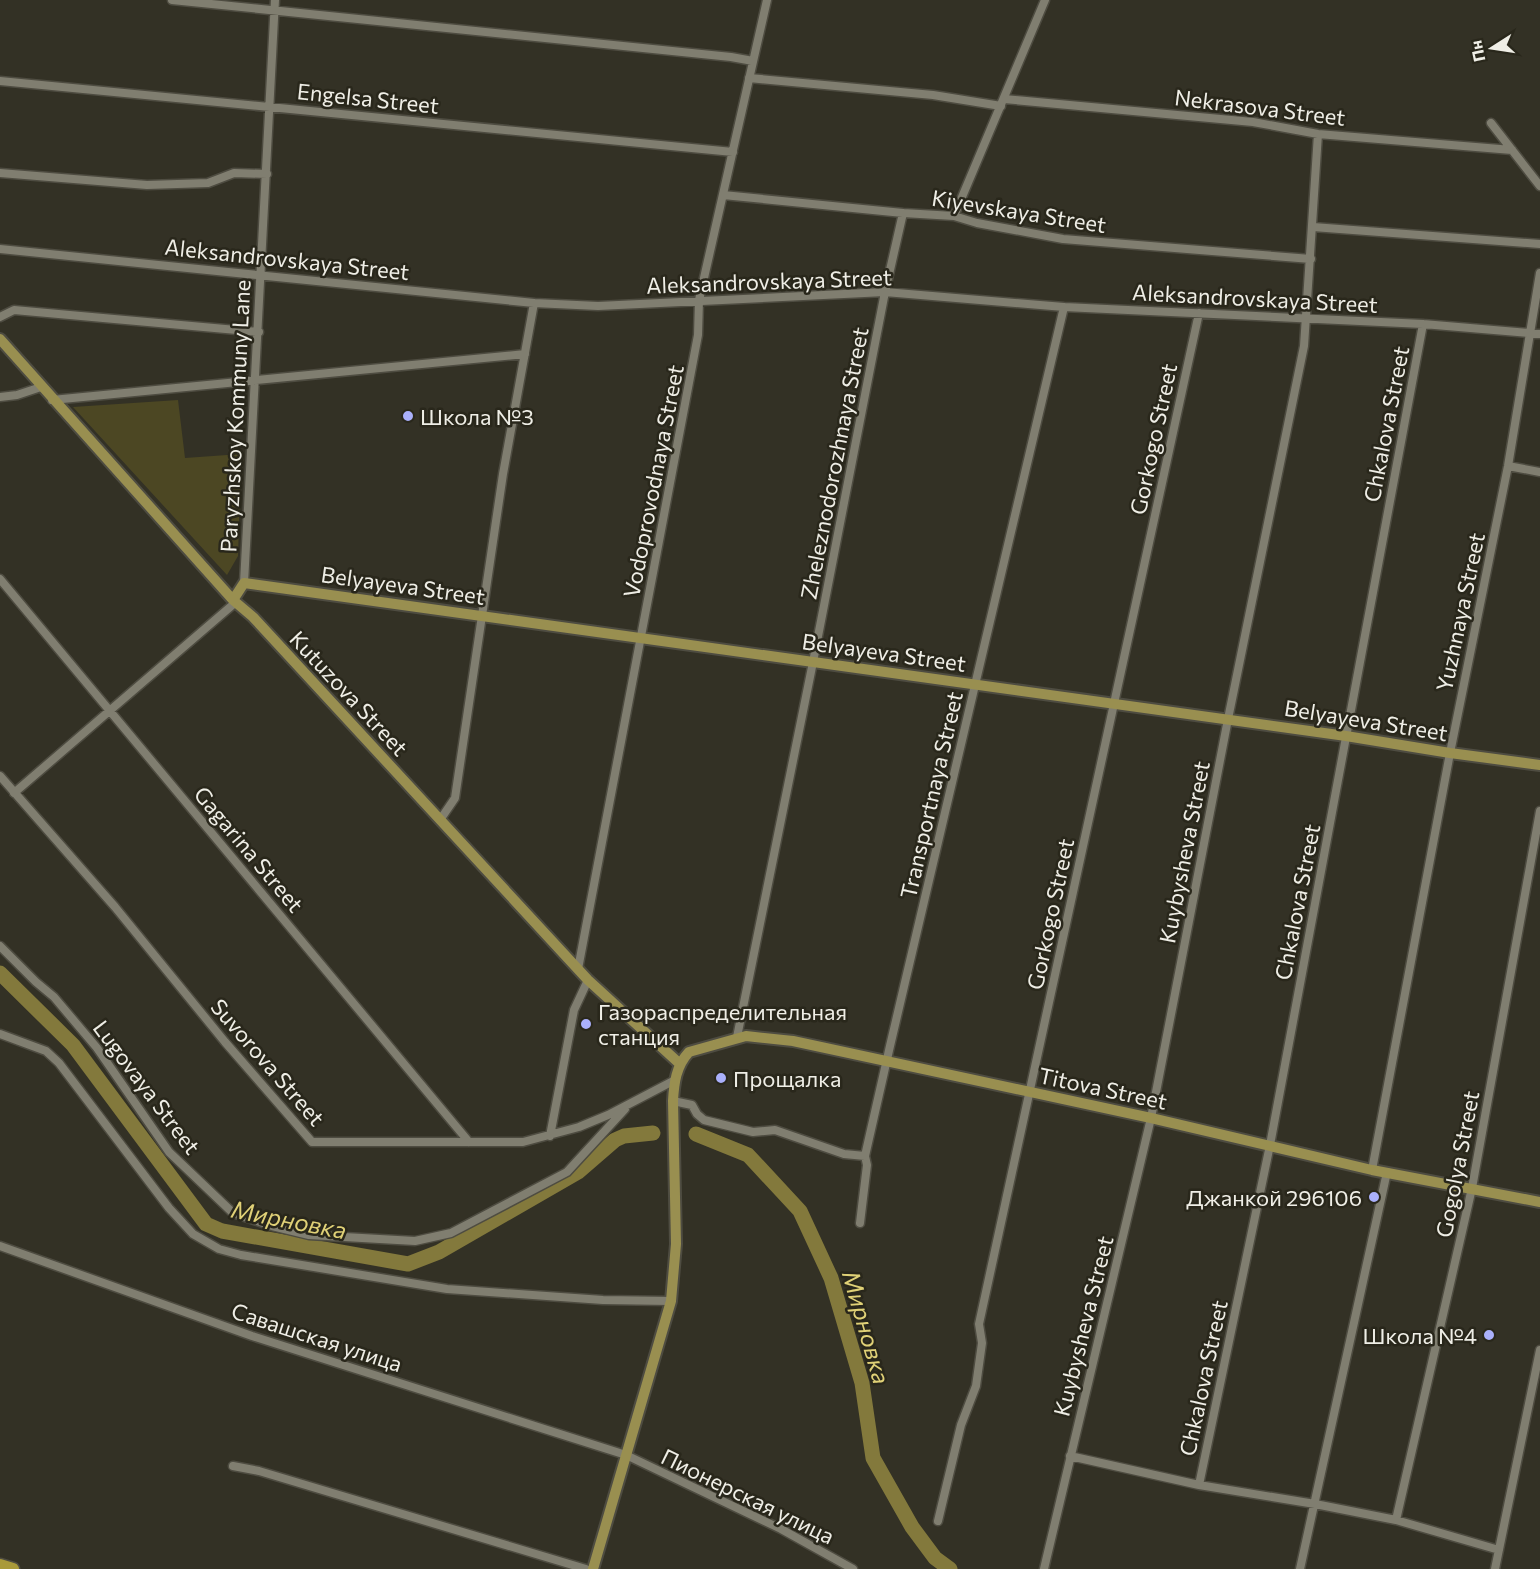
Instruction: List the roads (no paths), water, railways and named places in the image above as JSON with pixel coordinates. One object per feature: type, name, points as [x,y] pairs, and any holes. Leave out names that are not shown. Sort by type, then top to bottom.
[{"type":"highway","points":[[0,1565],[13,1569]]},
{"type":"main road","name":"Kutuzova Street","points":[[0,339],[52,400],[234,601],[253,617],[588,980],[680,1064]]},
{"type":"main road","name":"Belyayeva Street","points":[[244,583],[1228,719],[1540,765]]},
{"type":"main road","points":[[234,601],[244,583]]},
{"type":"main road","name":"Titova Street","points":[[680,1064],[689,1052],[736,1038],[746,1036],[793,1041],[1152,1118],[1372,1170],[1540,1202]]},
{"type":"main road","points":[[592,1569],[671,1301],[676,1244],[673,1101],[675,1080],[680,1064]]},
{"type":"street","points":[[172,0],[753,61]]},
{"type":"street","name":"Paryzhskoy Kommuny Lane","points":[[244,583],[276,0]]},
{"type":"street","name":"Vodoprovodnaya Street","points":[[578,969],[698,335],[699,300],[767,0]]},
{"type":"street","points":[[954,216],[1045,0]]},
{"type":"street","name":"Nekrasova Street","points":[[750,78],[1002,102],[1253,122],[1318,134],[1512,150]]},
{"type":"street","name":"Engelsa Street","points":[[0,81],[733,152]]},
{"type":"street","points":[[1491,123],[1540,186]]},
{"type":"street","name":"Kuybysheva Street","points":[[1044,1569],[1152,1118],[1228,719],[1301,358],[1307,318],[1318,134]]},
{"type":"street","points":[[0,173],[147,185],[208,183],[234,173],[267,174]]},
{"type":"street","name":"Kiyevskaya Street","points":[[723,195],[954,216],[977,223],[1063,240],[1311,259]]},
{"type":"street","name":"Zheleznodorozhnaya Street","points":[[736,1038],[813,662],[885,292],[903,213]]},
{"type":"street","points":[[1313,227],[1540,244]]},
{"type":"street","name":"Aleksandrovskaya Street","points":[[0,249],[534,303],[598,306],[885,292],[1064,307],[1423,324],[1535,333]]},
{"type":"street","name":"Yuzhnaya Street","points":[[1372,1170],[1450,753],[1535,333],[1540,273]]},
{"type":"street","points":[[440,820],[455,798],[503,474],[534,303]]},
{"type":"street","name":"Transportnaya Street","points":[[860,1223],[867,1165],[865,1156],[1064,307]]},
{"type":"street","points":[[0,316],[14,310],[259,332]]},
{"type":"street","name":"Gorkogo Street","points":[[938,1521],[961,1425],[976,1386],[982,1343],[979,1324],[1199,313]]},
{"type":"street","name":"Chkalova Street","points":[[1199,1485],[1270,1145],[1423,324]]},
{"type":"street","points":[[52,400],[525,354]]},
{"type":"street","points":[[0,397],[17,395],[41,387]]},
{"type":"street","points":[[1508,466],[1540,472]]},
{"type":"street","name":"Gagarina Street","points":[[0,579],[469,1142]]},
{"type":"street","points":[[14,793],[234,601]]},
{"type":"street","name":"Suvorova Street","points":[[0,776],[115,907],[312,1142],[523,1142],[550,1136],[608,1115],[675,1080]]},
{"type":"street","name":"Gogolya Street","points":[[1396,1521],[1472,1188],[1540,811]]},
{"type":"street","name":"Lugovaya Street","points":[[0,946],[54,997],[97,1048],[169,1152],[234,1213],[272,1226],[309,1235],[415,1240],[451,1233],[567,1172],[629,1104]]},
{"type":"street","points":[[550,1136],[574,1010],[588,980]]},
{"type":"street","points":[[0,1034],[46,1051],[59,1063],[169,1208],[193,1234],[219,1249],[241,1255],[447,1289],[603,1300],[671,1301]]},
{"type":"street","points":[[673,1101],[692,1105],[697,1114],[704,1119],[753,1132],[775,1130],[844,1154],[865,1156]]},
{"type":"street","points":[[1300,1569],[1387,1172]]},
{"type":"street","name":"Савашская улица","points":[[0,1245],[252,1336],[626,1455]]},
{"type":"street","points":[[1495,1569],[1540,1350]]},
{"type":"street","name":"Пионерская улица","points":[[626,1455],[781,1529],[853,1569]]},
{"type":"street","points":[[1070,1456],[1199,1485],[1315,1504],[1396,1521],[1499,1550]]},
{"type":"street","points":[[233,1466],[259,1471],[586,1569]]},
{"type":"waterway","name":"Мирновка","points":[[0,973],[73,1045],[206,1224],[222,1231],[408,1264],[439,1252],[578,1172],[615,1140],[624,1136],[653,1133]]},
{"type":"waterway","name":"Мирновка","points":[[696,1134],[748,1155],[800,1211],[831,1278],[862,1383],[873,1458],[912,1527],[935,1558],[950,1569]]},
{"type":"place","name":"Школа №3","points":[[408,416]]},
{"type":"place","name":"Газораспределительная станция","points":[[586,1024]]},
{"type":"place","name":"Прощалка","points":[[721,1078]]},
{"type":"place","name":"Джанкой 296106","points":[[1374,1197]]},
{"type":"place","name":"Школа №4","points":[[1489,1335]]}]
